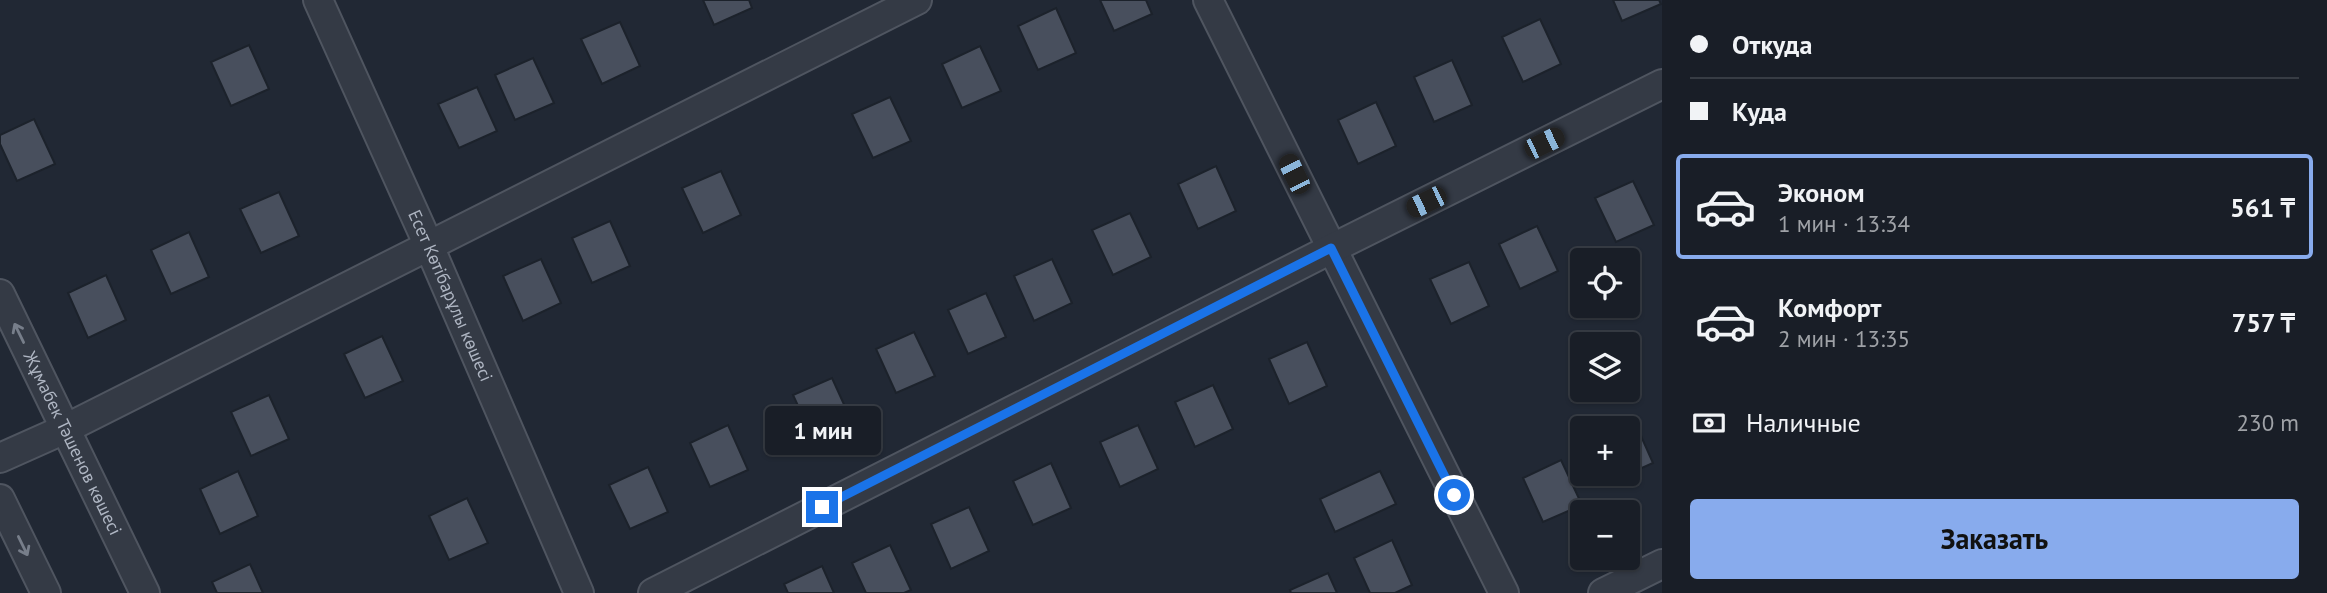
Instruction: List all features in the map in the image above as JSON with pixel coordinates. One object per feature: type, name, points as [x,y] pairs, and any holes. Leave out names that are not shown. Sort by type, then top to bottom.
[{"type":"street","name":"Есет Көтібарұлы көшесі","points":[[318,0],[429,246],[579,593]]},
{"type":"street","points":[[0,458],[65,429],[917,0]]},
{"type":"street","points":[[1208,0],[1504,593]]},
{"type":"street","points":[[653,593],[1331,248],[1662,84]]},
{"type":"street","name":"Жұмабек Тәшенов көшесі","points":[[0,294],[145,593]]},
{"type":"street","points":[[0,499],[46,593]]},
{"type":"street","points":[[1604,593],[1662,564]]},
{"type":"building","points":[[703,0],[749,0],[752,8],[714,25]]},
{"type":"building","points":[[1100,0],[1146,0],[1152,14],[1114,31]]},
{"type":"building","points":[[1613,0],[1659,0],[1661,4],[1622,21]]},
{"type":"building","points":[[1056,8],[1076,53],[1038,70],[1018,26]]},
{"type":"building","points":[[1540,19],[1561,64],[1523,82],[1502,37]]},
{"type":"building","points":[[620,22],[640,66],[602,84],[581,39]]},
{"type":"building","points":[[249,45],[269,89],[231,106],[211,62]]},
{"type":"building","points":[[980,46],[1001,91],[962,108],[942,64]]},
{"type":"building","points":[[533,58],[554,103],[515,120],[495,75]]},
{"type":"building","points":[[1452,60],[1472,105],[1434,122],[1414,77]]},
{"type":"building","points":[[477,87],[497,131],[459,148],[438,104]]},
{"type":"building","points":[[890,97],[911,141],[873,158],[852,114]]},
{"type":"building","points":[[1376,102],[1396,146],[1358,164],[1338,120]]},
{"type":"building","points":[[34,119],[55,164],[17,181],[0,144],[0,135]]},
{"type":"building","points":[[1216,166],[1236,211],[1198,229],[1178,184]]},
{"type":"building","points":[[721,171],[741,215],[703,233],[682,188]]},
{"type":"building","points":[[1633,181],[1654,225],[1616,242],[1595,198]]},
{"type":"building","points":[[279,192],[299,236],[261,253],[240,209]]},
{"type":"building","points":[[1130,213],[1151,257],[1113,275],[1092,230]]},
{"type":"building","points":[[610,221],[630,266],[592,283],[572,238]]},
{"type":"building","points":[[1537,226],[1558,271],[1520,289],[1499,244]]},
{"type":"building","points":[[189,232],[209,277],[171,294],[151,250]]},
{"type":"building","points":[[541,259],[561,303],[523,321],[503,276]]},
{"type":"building","points":[[1052,259],[1072,303],[1034,321],[1014,276]]},
{"type":"building","points":[[1469,262],[1489,306],[1451,324],[1430,279]]},
{"type":"building","points":[[106,275],[126,320],[88,338],[68,293]]},
{"type":"building","points":[[986,293],[1006,337],[968,354],[948,310]]},
{"type":"building","points":[[914,332],[935,376],[896,393],[876,349]]},
{"type":"building","points":[[382,336],[403,381],[365,398],[344,354]]},
{"type":"building","points":[[1307,342],[1327,386],[1289,404],[1269,359]]},
{"type":"building","points":[[832,378],[852,422],[814,440],[793,395]]},
{"type":"building","points":[[1213,385],[1233,429],[1195,447],[1175,402]]},
{"type":"building","points":[[269,395],[289,439],[251,456],[231,412]]},
{"type":"building","points":[[728,425],[748,470],[710,487],[690,443]]},
{"type":"building","points":[[1138,425],[1158,469],[1120,487],[1100,442]]},
{"type":"building","points":[[1640,434],[1653,463],[1640,469]]},
{"type":"building","points":[[1561,460],[1570,479],[1570,486],[1573,486],[1580,500],[1570,500],[1570,510],[1543,522],[1523,478]]},
{"type":"building","points":[[1051,463],[1071,508],[1033,525],[1013,481]]},
{"type":"building","points":[[648,467],[668,512],[630,529],[609,485]]},
{"type":"building","points":[[238,471],[258,516],[220,534],[200,489]]},
{"type":"building","points":[[1380,471],[1396,504],[1335,532],[1320,499]]},
{"type":"building","points":[[467,498],[488,543],[449,560],[429,516]]},
{"type":"building","points":[[969,507],[989,551],[951,569],[931,524]]},
{"type":"building","points":[[1392,540],[1412,585],[1395,593],[1370,593],[1354,558]]},
{"type":"building","points":[[890,545],[911,590],[904,593],[866,593],[852,563]]},
{"type":"building","points":[[250,564],[263,593],[217,593],[212,582]]},
{"type":"building","points":[[822,566],[834,593],[788,593],[784,584]]},
{"type":"building","points":[[1328,573],[1337,593],[1291,593],[1290,590]]},
{"type":"route","points":[[822,507],[1331,248],[1454,495]]}]
